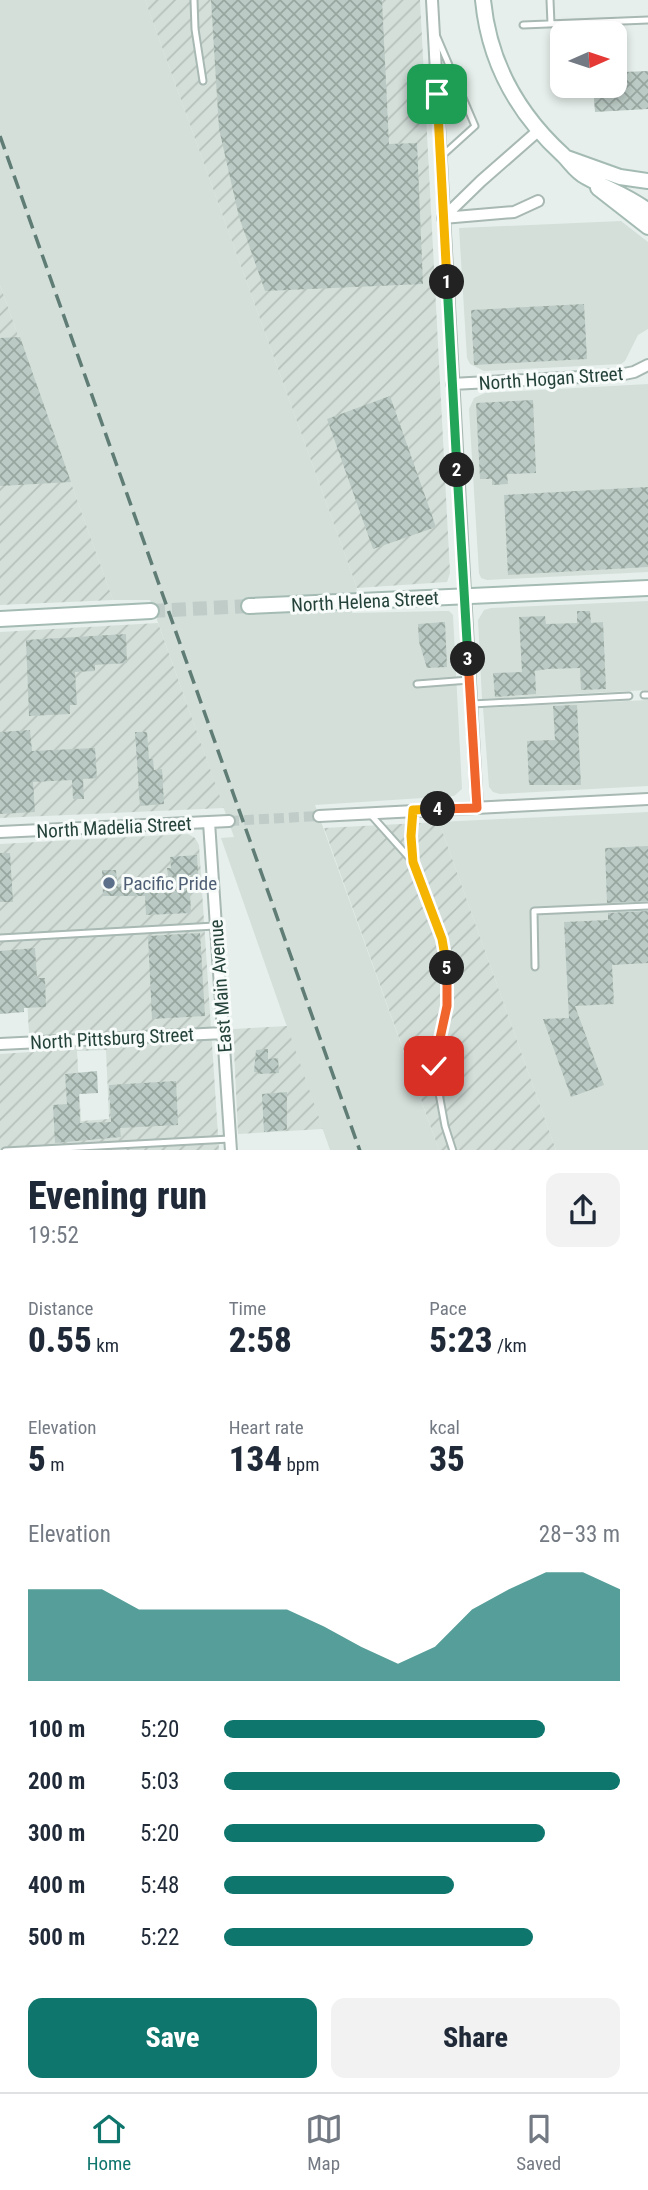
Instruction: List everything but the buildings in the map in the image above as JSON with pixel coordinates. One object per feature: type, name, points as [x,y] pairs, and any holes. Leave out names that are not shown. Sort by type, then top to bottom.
[{"type":"street","points":[[432,0],[477,808]]},
{"type":"street","points":[[483,0],[488,36],[504,80],[518,104],[538,131],[577,171],[648,227]]},
{"type":"street","points":[[443,218],[538,131]]},
{"type":"street","points":[[565,157],[620,177],[648,181]]},
{"type":"street","points":[[587,178],[619,192],[648,211]]},
{"type":"street","points":[[443,218],[513,212],[538,201]]},
{"type":"street","name":"North Hogan Street","points":[[452,384],[619,375],[634,373],[648,365]]},
{"type":"street","name":"North Helena Street","points":[[249,606],[648,588]]},
{"type":"street","points":[[0,619],[151,611]]},
{"type":"street","points":[[319,816],[648,799]]},
{"type":"street","name":"North Madelia Street","points":[[0,832],[229,821]]},
{"type":"street","name":"East Main Avenue","points":[[209,822],[231,1145]]},
{"type":"street","name":"North Pittsburg Street","points":[[0,1044],[224,1033]]},
{"type":"lane","points":[[194,0],[195,29],[203,80]]},
{"type":"lane","points":[[550,0],[551,21]]},
{"type":"lane","points":[[624,21],[648,20]]},
{"type":"lane","points":[[523,25],[550,24]]},
{"type":"lane","points":[[434,30],[475,126],[440,157]]},
{"type":"lane","points":[[418,684],[469,680]]},
{"type":"lane","points":[[471,704],[629,696]]},
{"type":"lane","points":[[413,810],[413,862],[442,939],[448,975],[447,1006],[434,1066],[453,1150]]},
{"type":"lane","points":[[369,813],[413,862]]},
{"type":"lane","points":[[535,967],[534,911],[648,905]]},
{"type":"lane","points":[[0,938],[215,926]]},
{"type":"lane","points":[[5,1150],[231,1145]]},
{"type":"shaded area","points":[[0,0],[145,0],[357,588],[352,613],[449,611],[453,615],[462,789],[454,796],[315,805],[439,1150],[330,1150],[221,838],[234,837],[150,600],[113,600],[0,285]]},
{"type":"shaded area","points":[[145,0],[420,0],[450,573],[447,582],[357,588]]},
{"type":"shaded area","points":[[621,221],[648,242],[648,329],[638,335],[625,361],[621,364],[484,371],[470,364],[467,358],[459,228]]},
{"type":"shaded area","points":[[0,285],[113,600],[0,605]]},
{"type":"shaded area","points":[[648,384],[648,572],[487,580],[481,578],[469,409],[474,398],[485,393]]},
{"type":"shaded area","points":[[648,601],[648,690],[482,699],[478,620],[484,610]]},
{"type":"shaded area","points":[[158,623],[224,808],[0,818],[0,632]]},
{"type":"shaded area","points":[[648,700],[648,786],[500,794],[489,787],[483,708]]},
{"type":"shaded area","points":[[648,812],[648,1150],[556,1150],[439,822]]},
{"type":"shaded area","points":[[439,822],[556,1150],[439,1150],[324,828]]},
{"type":"shaded area","points":[[188,834],[195,838],[199,845],[219,1150],[0,1150],[0,1054],[30,1052],[26,980],[0,981],[0,844]],"holes":[[[106,1050],[109,1119],[81,1121],[77,1051]]]},
{"type":"shaded area","points":[[287,1026],[323,1129],[238,1134],[233,1029]]},
{"type":"tunnel","points":[[151,611],[249,606]]},
{"type":"tunnel","points":[[229,821],[319,816]]},
{"type":"railway","points":[[0,136],[360,1150]]},
{"type":"place","name":"Pacific Pride","points":[[109,883]]},
{"type":"route","points":[[434,1066],[447,1006],[448,975],[442,939],[413,862],[413,810],[477,808],[437,94]]}]
